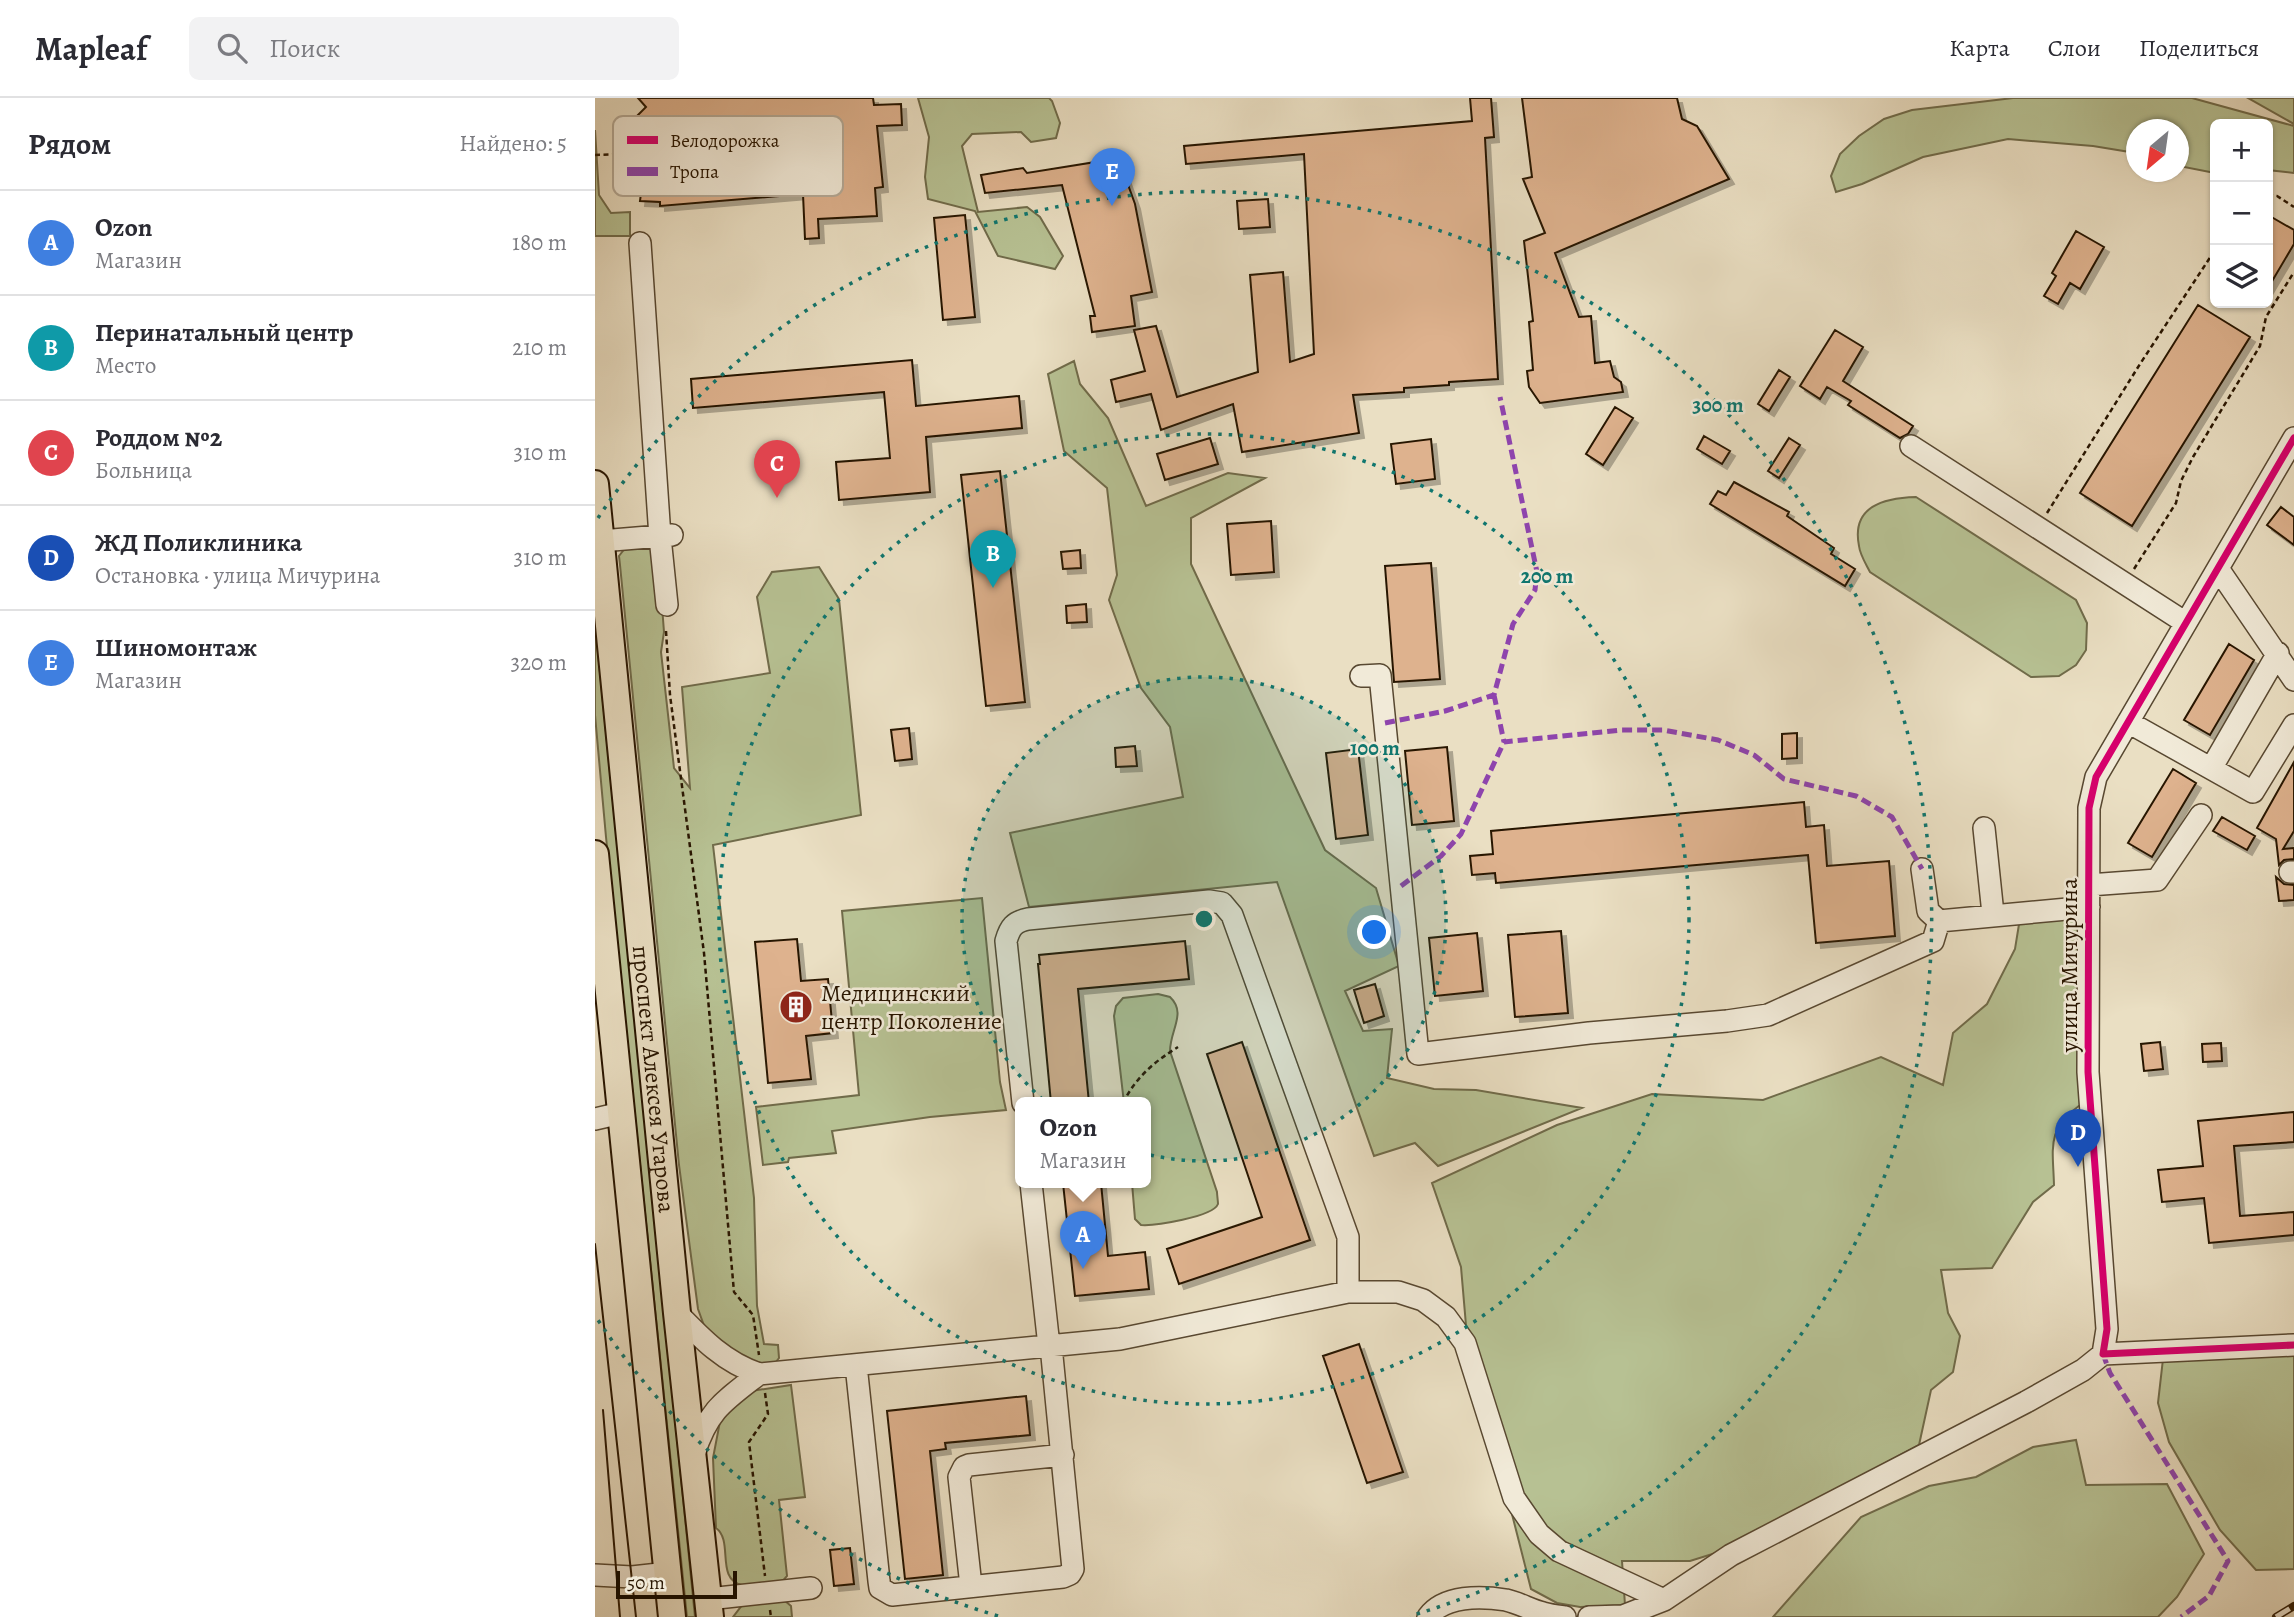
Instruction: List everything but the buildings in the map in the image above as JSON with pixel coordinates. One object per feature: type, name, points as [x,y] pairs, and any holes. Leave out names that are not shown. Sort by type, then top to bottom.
[{"type":"main road","name":"проспект Алексея Угарова","points":[[595,484],[598,541],[709,1608]]},
{"type":"main road","name":"проспект Алексея Угарова","points":[[595,854],[672,1617]]},
{"type":"street","points":[[640,243],[666,536],[667,605]]},
{"type":"street","name":"улица Мичурина","points":[[2103,1354],[2107,1329],[2088,1072],[2089,808],[2097,777],[2294,438]]},
{"type":"street","points":[[1911,446],[2186,623]]},
{"type":"street","points":[[598,541],[666,536]]},
{"type":"street","points":[[2219,570],[2294,680]]},
{"type":"street","points":[[2212,767],[2278,653]]},
{"type":"street","points":[[1361,676],[1380,675],[1418,1054],[1768,1015],[1933,941],[1939,921]]},
{"type":"street","points":[[2128,722],[2253,792],[2294,726]]},
{"type":"street","points":[[2089,885],[2157,880],[2201,816]]},
{"type":"street","points":[[1984,828],[1993,914]]},
{"type":"street","points":[[1922,869],[1928,911],[1939,921],[2089,907]]},
{"type":"street","points":[[1022,1097],[1006,941],[1014,923],[1028,919],[1209,901],[1222,903],[1232,915],[1348,1237],[1348,1292]]},
{"type":"street","points":[[595,1119],[621,1113]]},
{"type":"street","points":[[856,1365],[880,1588],[892,1595],[1063,1577],[1070,1574],[1074,1562],[1032,1188]]},
{"type":"street","points":[[677,1313],[721,1355],[740,1367],[760,1374],[1120,1339],[1348,1292],[1398,1292],[1423,1300],[1447,1317],[1465,1343],[1514,1498],[1539,1534],[1559,1551],[1664,1600]]},
{"type":"street","points":[[1589,1617],[1623,1616],[1664,1600],[1731,1555],[2026,1402],[2083,1370],[2103,1354],[2294,1345]]},
{"type":"street","points":[[693,1456],[711,1414],[723,1401],[760,1374]]},
{"type":"street","points":[[971,1586],[959,1477],[961,1471],[969,1465],[1063,1455]]},
{"type":"street","points":[[595,1584],[606,1576],[668,1573]]},
{"type":"street","points":[[709,1608],[767,1593],[811,1588]]},
{"type":"street","points":[[1428,1617],[1438,1606],[1452,1600],[1485,1599],[1508,1600],[1545,1615],[1566,1617]]},
{"type":"path","points":[[595,155],[613,154]]},
{"type":"path","points":[[2273,196],[2294,207]]},
{"type":"path","points":[[2038,528],[2140,363],[2210,258]]},
{"type":"path","points":[[2125,584],[2176,503],[2181,481],[2193,457],[2260,346],[2266,317],[2294,272]]},
{"type":"path","points":[[666,631],[670,695],[704,953],[734,1292],[753,1315],[768,1414],[749,1442],[771,1617]]},
{"type":"path","points":[[1127,1097],[1140,1076],[1178,1047]]},
{"type":"green space","points":[[918,98],[1049,98],[1052,101],[1060,123],[1056,138],[1031,142],[1021,132],[972,134],[962,146],[978,212],[1027,207],[1040,217],[1063,256],[1055,269],[998,256],[975,211],[928,199],[925,177],[929,137]]},
{"type":"green space","points":[[2013,98],[2192,98],[2268,119],[2210,119],[2210,172],[2189,168],[2189,119],[2126,119],[2126,151],[2008,139],[1923,157],[1862,184],[1836,192],[1831,176],[1840,154],[1859,136],[1884,119],[1912,110]]},
{"type":"green space","points":[[2248,98],[2294,98],[2294,124]]},
{"type":"green space","points":[[2273,120],[2294,126],[2294,173],[2273,171]]},
{"type":"green space","points":[[595,130],[599,195],[611,213],[630,212],[630,236],[595,236]]},
{"type":"green space","points":[[1074,361],[1080,384],[1108,418],[1146,506],[1228,473],[1265,478],[1191,518],[1191,564],[1325,850],[1376,888],[1399,966],[1345,991],[1363,1031],[1392,1029],[1387,1078],[1434,1089],[1476,1090],[1582,1108],[1438,1166],[1415,1143],[1374,1156],[1277,882],[1029,907],[1010,833],[1183,797],[1170,727],[1141,688],[1109,600],[1117,575],[1107,488],[1064,451],[1048,374]]},
{"type":"green space","points":[[1916,497],[2076,600],[2087,623],[2086,650],[2076,665],[2059,676],[2031,677],[1870,572],[1859,546],[1858,532],[1865,513],[1882,502]]},
{"type":"green space","points":[[647,546],[654,550],[662,606],[664,632],[661,652],[674,768],[690,788],[682,687],[770,673],[757,597],[772,572],[819,567],[839,599],[861,815],[713,845],[754,1198],[757,1306],[764,1344],[778,1345],[779,1358],[775,1363],[755,1365],[706,1331],[698,1309],[679,1165],[619,556],[626,547]]},
{"type":"green space","points":[[595,623],[695,1617],[687,1617],[606,837],[595,715]]},
{"type":"green space","points":[[982,898],[1000,1082],[1006,1110],[930,1117],[832,1131],[836,1153],[789,1158],[788,1162],[763,1165],[756,1107],[859,1095],[842,911]]},
{"type":"green space","points":[[2056,915],[2079,922],[2080,1105],[2061,1123],[2054,1140],[2054,1185],[2033,1202],[1992,1268],[1941,1270],[1948,1313],[1960,1336],[1953,1372],[1931,1390],[1919,1445],[1722,1551],[1690,1561],[1622,1561],[1625,1605],[1580,1607],[1557,1603],[1531,1589],[1467,1337],[1461,1267],[1432,1183],[1557,1125],[1652,1094],[1763,1100],[1881,1057],[1943,1085],[1953,1033],[1987,1004],[2015,949],[2020,918]]},
{"type":"green space","points":[[1158,994],[1170,997],[1177,1009],[1170,1051],[1217,1192],[1218,1204],[1214,1209],[1195,1217],[1141,1225],[1135,1219],[1132,1188],[1151,1188],[1151,1097],[1123,1097],[1114,1016],[1116,1006],[1123,998]]},
{"type":"green space","points":[[2294,1355],[2294,1569],[2256,1570],[2220,1530],[2169,1442],[2158,1403],[2163,1359]]},
{"type":"green space","points":[[791,1385],[805,1497],[779,1500],[787,1576],[781,1583],[742,1585],[729,1575],[724,1542],[716,1528],[713,1458],[722,1411],[745,1392]]},
{"type":"green space","points":[[2076,1440],[2086,1485],[2167,1484],[2204,1554],[2177,1597],[2158,1617],[1773,1617],[1861,1517],[1929,1486],[1976,1477],[2033,1447]]},
{"type":"green space","points":[[784,1600],[791,1606],[792,1617],[733,1617],[743,1604]]},
{"type":"tram line","points":[[595,1244],[636,1617]]},
{"type":"tram line","points":[[603,1410],[620,1617]]},
{"type":"railway","points":[[2276,1617],[2294,1606]]},
{"type":"marked path","points":[[1385,723],[1445,711],[1494,695],[1513,624],[1535,590],[1537,572],[1500,397]]},
{"type":"marked path","points":[[1494,695],[1504,742]]},
{"type":"marked path","points":[[1401,886],[1441,856],[1461,834],[1504,742],[1621,730],[1663,730],[1718,740],[1754,755],[1784,779],[1856,796],[1892,817],[1922,869]]},
{"type":"marked path","points":[[2103,1354],[2110,1373],[2228,1561],[2209,1596],[2181,1617]]},
{"type":"cycle path","points":[[2294,438],[2096,777],[2089,808],[2088,1072],[2107,1329],[2103,1354],[2294,1345]]},
{"type":"place","name":"Шиномонтаж","points":[[1112,206]]},
{"type":"place","name":"Роддом №2","points":[[777,498]]},
{"type":"place","name":"Перинатальный центр","points":[[993,588]]},
{"type":"place","name":"Медицинский центр Поколение","points":[[796,1007]]},
{"type":"place","name":"ЖД Поликлиника","points":[[2078,1167]]},
{"type":"place","name":"Ozon","points":[[1083,1269]]}]
